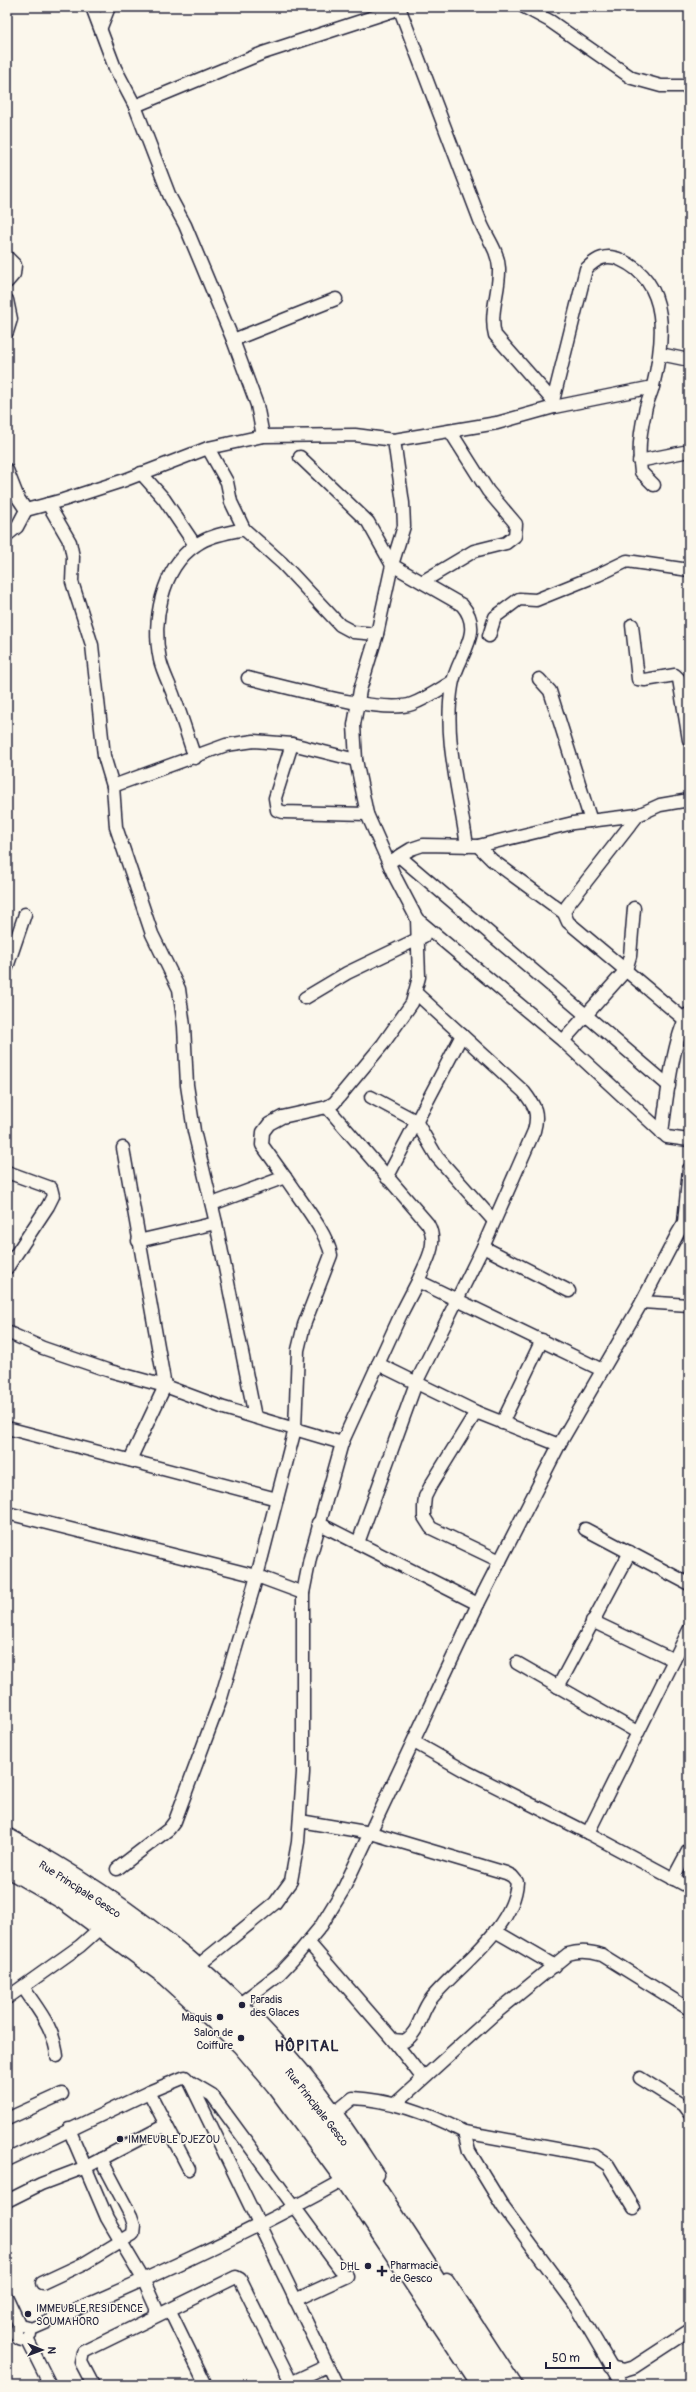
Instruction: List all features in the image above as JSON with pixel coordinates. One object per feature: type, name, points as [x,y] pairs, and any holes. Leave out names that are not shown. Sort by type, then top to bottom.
[{"type":"main road","name":"Rue Principale Gesco","points":[[7,1846],[94,1896],[156,1941],[242,2018],[291,2073],[365,2169],[506,2385]]},
{"type":"main road","name":"Rue Principale Gesco","points":[[7,1859],[80,1902],[147,1950],[200,1996],[254,2050],[311,2119],[352,2174],[490,2385]]},
{"type":"street","points":[[92,7],[101,27],[115,68],[135,106],[170,197],[185,225],[233,340],[257,405],[263,436]]},
{"type":"street","points":[[101,27],[109,7]]},
{"type":"street","points":[[135,106],[263,53],[392,11],[399,7],[481,223],[497,254],[499,267],[498,290],[494,302],[492,324],[495,335],[553,404]]},
{"type":"street","points":[[524,7],[550,21],[632,78],[661,86],[689,86]]},
{"type":"street","points":[[7,257],[15,265],[14,274],[7,282]]},
{"type":"street","points":[[553,404],[586,269],[594,260],[603,257],[614,257],[640,272],[654,293],[661,319],[660,354],[653,387],[645,411],[639,445],[641,472],[654,485]]},
{"type":"street","points":[[233,340],[336,299]]},
{"type":"street","points":[[7,300],[11,319],[7,332]]},
{"type":"street","points":[[660,354],[689,360]]},
{"type":"street","points":[[26,510],[48,504],[208,448],[263,436],[355,436],[394,440],[497,423],[553,404],[653,387]]},
{"type":"street","points":[[422,582],[474,551],[506,543],[514,536],[516,524],[488,491],[450,431]]},
{"type":"street","points":[[117,1869],[169,1829],[180,1811],[221,1698],[257,1576],[295,1428],[297,1372],[301,1337],[309,1311],[331,1256],[330,1248],[318,1226],[262,1144],[263,1132],[269,1124],[282,1117],[327,1107],[334,1103],[409,1010],[416,993],[419,977],[417,919],[389,864],[367,814],[356,760],[354,725],[357,702],[377,634],[392,565],[401,538],[404,518],[394,440]]},
{"type":"street","points":[[208,448],[227,482],[232,502],[244,529],[282,563],[340,625],[353,632],[377,634]]},
{"type":"street","points":[[639,461],[689,451]]},
{"type":"street","points":[[300,457],[368,522],[392,565],[462,605],[470,614],[472,621],[470,639],[452,682],[449,724],[472,846],[564,913],[568,922],[626,970],[687,1016],[669,1086],[662,1133]]},
{"type":"street","points":[[7,470],[18,498],[26,510]]},
{"type":"street","points":[[141,472],[164,499],[195,545]]},
{"type":"street","points":[[48,504],[70,542],[73,557],[72,582],[92,645],[104,756],[113,786],[116,827],[152,934],[179,990],[191,1110],[216,1223],[255,1417]]},
{"type":"street","points":[[7,535],[17,527],[23,519],[26,510]]},
{"type":"street","points":[[195,758],[160,661],[157,635],[158,608],[164,589],[184,554],[195,545],[212,536],[244,529]]},
{"type":"street","points":[[489,636],[495,617],[519,599],[536,600],[598,575],[627,561],[689,570]]},
{"type":"street","points":[[632,625],[638,679],[645,680],[675,675],[679,679],[689,740]]},
{"type":"street","points":[[248,678],[390,708],[412,704],[452,682]]},
{"type":"street","points":[[539,679],[550,692],[591,821]]},
{"type":"street","points":[[113,786],[195,758],[226,745],[240,743],[272,741],[292,744],[356,760]]},
{"type":"street","points":[[292,744],[275,798],[277,810],[283,812],[367,814]]},
{"type":"street","points":[[389,864],[399,856],[423,845],[472,846],[573,823],[638,815],[660,805],[689,800]]},
{"type":"street","points":[[564,913],[566,906],[638,815]]},
{"type":"street","points":[[399,856],[669,1086]]},
{"type":"street","points":[[563,1041],[626,970],[630,956],[634,908]]},
{"type":"street","points":[[7,967],[25,914]]},
{"type":"street","points":[[417,919],[563,1041],[662,1133],[667,1137],[689,1140]]},
{"type":"street","points":[[305,998],[347,973],[432,931]]},
{"type":"street","points":[[358,1543],[416,1383],[456,1298],[483,1247],[534,1131],[538,1112],[524,1092],[416,993]]},
{"type":"street","points":[[387,1178],[462,1035]]},
{"type":"street","points":[[371,1097],[416,1121],[437,1157],[494,1221]]},
{"type":"street","points":[[200,1964],[275,1903],[284,1893],[291,1880],[295,1865],[300,1821],[304,1728],[301,1678],[303,1594],[318,1523],[342,1443],[434,1244],[433,1232],[428,1224],[327,1107]]},
{"type":"street","points":[[123,1148],[138,1241],[165,1386],[130,1460]]},
{"type":"street","points":[[241,2003],[278,1974],[308,1942],[340,1895],[371,1833],[478,1604],[559,1445],[687,1222],[689,1169]]},
{"type":"street","points":[[7,1172],[40,1183],[51,1188],[52,1192],[48,1206],[11,1254],[7,1268]]},
{"type":"street","points":[[212,1204],[285,1177]]},
{"type":"street","points":[[138,1241],[216,1223]]},
{"type":"street","points":[[483,1247],[569,1291]]},
{"type":"street","points":[[418,1281],[456,1298],[602,1370]]},
{"type":"street","points":[[642,1302],[689,1305]]},
{"type":"street","points":[[7,1332],[69,1357],[165,1386],[224,1408],[342,1443]]},
{"type":"street","points":[[502,1423],[542,1340]]},
{"type":"street","points":[[378,1364],[476,1412],[559,1445]]},
{"type":"street","points":[[476,1412],[425,1497],[424,1517],[431,1528],[500,1560]]},
{"type":"street","points":[[7,1428],[277,1499]]},
{"type":"street","points":[[7,1513],[257,1576],[303,1594]]},
{"type":"street","points":[[318,1523],[478,1604]]},
{"type":"street","points":[[585,1529],[689,1584]]},
{"type":"street","points":[[558,1686],[630,1552]]},
{"type":"street","points":[[592,1621],[674,1660]]},
{"type":"street","points":[[588,1833],[674,1660],[685,1647],[689,1630]]},
{"type":"street","points":[[517,1663],[637,1732]]},
{"type":"street","points":[[414,1742],[467,1772],[588,1833],[689,1887]]},
{"type":"street","points":[[300,1821],[371,1833],[512,1876],[517,1882],[516,1889],[495,1931],[478,1952],[430,2000],[415,2032],[410,2038],[406,2041],[393,2040]]},
{"type":"street","points":[[7,1834],[51,1858],[104,1891],[200,1964],[241,2003],[291,2057],[336,2112],[516,2385]]},
{"type":"street","points":[[673,1879],[689,1849]]},
{"type":"street","points":[[7,1871],[61,1902],[165,1979],[239,2047],[273,2087],[342,2181],[478,2385]]},
{"type":"street","points":[[7,1998],[99,1929]]},
{"type":"street","points":[[495,1931],[554,1966]]},
{"type":"street","points":[[308,1942],[393,2040],[422,2077]]},
{"type":"street","points":[[395,2104],[422,2077],[568,1954],[591,1951],[616,1963],[689,2009]]},
{"type":"street","points":[[23,1987],[52,2031],[57,2056]]},
{"type":"street","points":[[7,2160],[180,2077],[185,2077],[190,2082],[212,2095],[293,2207],[344,2273],[295,2300]]},
{"type":"street","points":[[640,2078],[683,2105],[689,2113]]},
{"type":"street","points":[[190,2082],[337,2385]]},
{"type":"street","points":[[149,2092],[189,2169]]},
{"type":"street","points":[[7,2119],[62,2094]]},
{"type":"street","points":[[336,2112],[353,2098],[395,2104],[449,2124],[464,2132],[595,2156],[608,2165],[634,2208]]},
{"type":"street","points":[[7,2201],[40,2184],[86,2167],[166,2125]]},
{"type":"street","points":[[69,2129],[107,2218],[143,2279],[156,2308],[156,2315]]},
{"type":"street","points":[[464,2132],[469,2151],[503,2207],[574,2303],[610,2367],[622,2385]]},
{"type":"street","points":[[42,2283],[122,2243],[133,2234],[134,2226],[101,2159]]},
{"type":"street","points":[[20,2334],[143,2279],[260,2224],[342,2181]]},
{"type":"street","points":[[93,2385],[81,2362],[83,2352],[156,2315],[170,2311],[233,2278],[240,2279],[287,2380],[327,2366]]},
{"type":"street","points":[[7,2298],[20,2334],[50,2385]]},
{"type":"street","points":[[170,2311],[206,2385]]},
{"type":"street","points":[[610,2367],[624,2370],[634,2367],[689,2331]]},
{"type":"place","name":"Paradis des Glaces","points":[[242,2005]]},
{"type":"place","name":"Maquis","points":[[220,2017]]},
{"type":"place","name":"Salon de Coiffure","points":[[241,2038]]},
{"type":"place","name":"IMMEUBLE DJEZOU","points":[[120,2139]]},
{"type":"place","name":"DHL","points":[[368,2266]]},
{"type":"place","name":"Pharmacie de Gesco","points":[[382,2271]]},
{"type":"place","name":"IMMEUBLE RESIDENCE SOUMAHORO","points":[[28,2314]]},
{"type":"district","name":"HÔPITAL","points":[[307,2046]]}]
